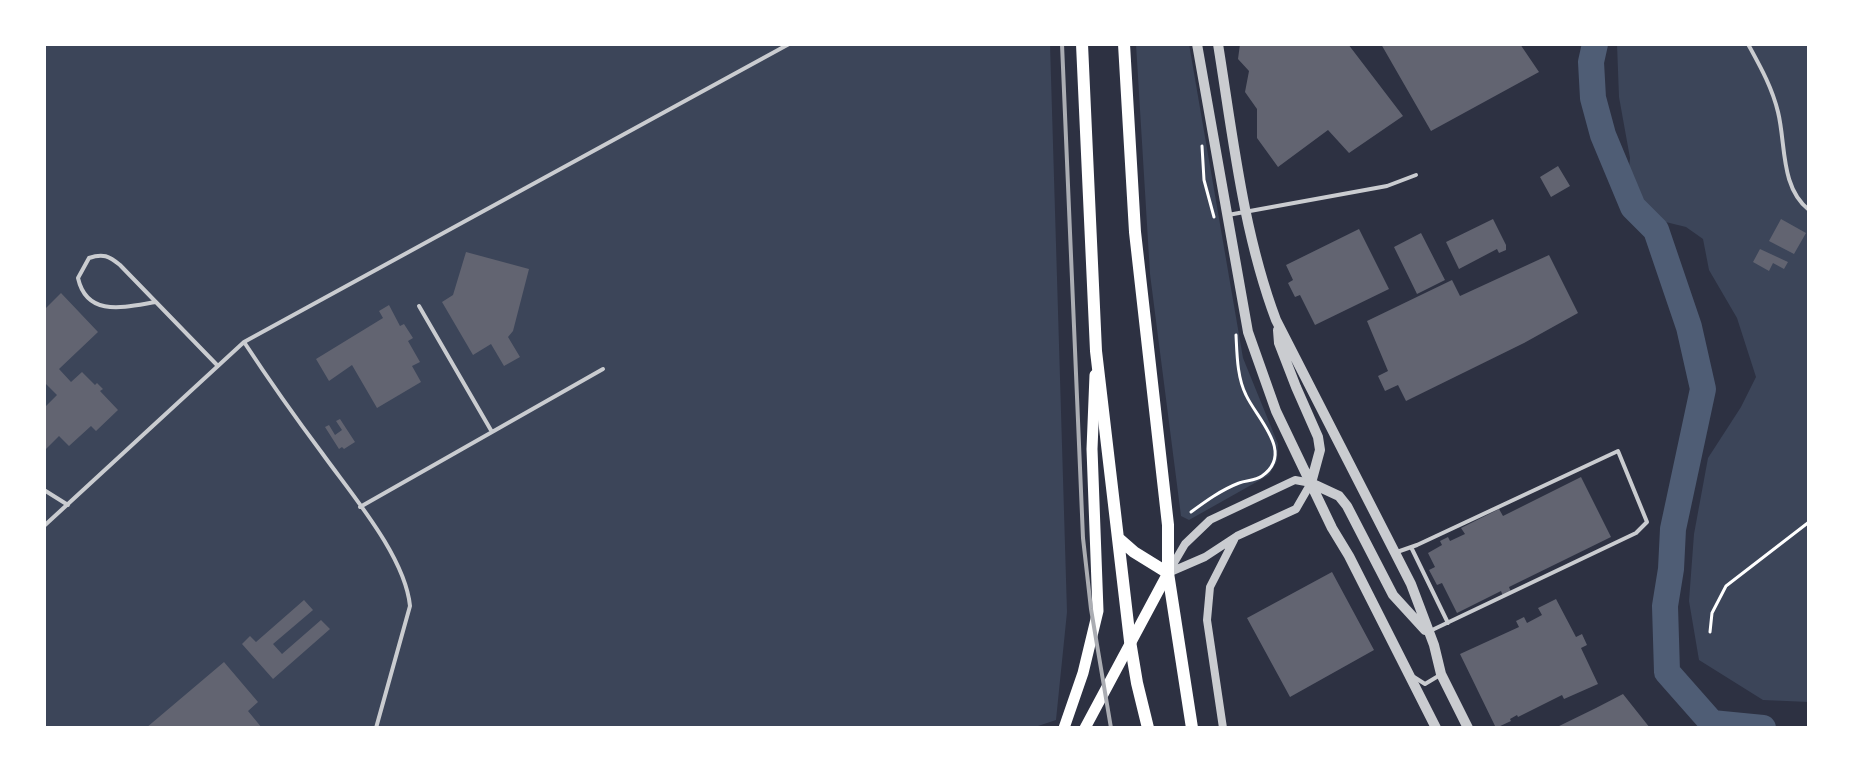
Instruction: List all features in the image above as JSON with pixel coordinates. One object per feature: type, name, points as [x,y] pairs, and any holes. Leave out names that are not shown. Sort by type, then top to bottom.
[{"type":"highway","points":[[1082,44],[1096,351],[1130,641],[1148,728]]},
{"type":"highway","points":[[1124,44],[1135,232],[1168,525],[1168,573],[1192,728]]},
{"type":"highway","points":[[1118,538],[1168,573]]},
{"type":"main road","points":[[1064,728],[1083,673],[1098,611],[1092,449],[1096,351]]},
{"type":"main road","points":[[1085,728],[1168,573]]},
{"type":"street","points":[[1197,44],[1248,332],[1276,411],[1436,728]]},
{"type":"street","points":[[1218,44],[1251,246],[1276,320],[1411,584],[1441,674],[1468,728]]},
{"type":"street","points":[[1168,573],[1296,509],[1311,483],[1320,450],[1318,437],[1279,343],[1276,320]]},
{"type":"street","points":[[1168,573],[1185,544],[1210,520],[1285,483],[1295,480],[1311,483],[1339,496],[1347,506],[1393,595],[1429,634]]},
{"type":"street","points":[[1223,728],[1207,620],[1210,587],[1237,536]]},
{"type":"lane","points":[[44,526],[244,342],[789,44]]},
{"type":"lane","points":[[1748,44],[1769,82],[1794,192],[1809,210]]},
{"type":"lane","points":[[1228,215],[1387,186],[1416,175]]},
{"type":"lane","points":[[156,302],[113,309],[94,302],[81,290],[78,278],[89,258],[100,254],[109,256],[156,302],[217,365]]},
{"type":"lane","points":[[419,306],[492,432]]},
{"type":"lane","points":[[244,342],[399,564],[408,586],[410,606],[376,728]]},
{"type":"lane","points":[[360,507],[603,369]]},
{"type":"lane","points":[[1395,553],[1618,451],[1647,522],[1636,533],[1429,634]]},
{"type":"lane","points":[[44,490],[68,505]]},
{"type":"lane","points":[[1411,547],[1448,623]]},
{"type":"lane","points":[[1408,674],[1425,684],[1441,674]]},
{"type":"path","points":[[1201,134],[1204,180],[1216,224]]},
{"type":"path","points":[[1191,512],[1240,482],[1260,478],[1271,468],[1276,451],[1272,436],[1246,395],[1239,370],[1235,333]]},
{"type":"path","points":[[1710,632],[1712,613],[1726,586],[1809,522]]},
{"type":"shaded area","points":[[44,44],[1050,44],[1067,612],[1056,720],[1032,728],[44,728]]},
{"type":"shaded area","points":[[1136,44],[1189,44],[1243,358],[1278,444],[1277,461],[1269,475],[1189,520],[1181,516],[1150,274]]},
{"type":"shaded area","points":[[1617,44],[1809,44],[1809,702],[1763,700],[1699,660],[1689,601],[1694,534],[1708,458],[1756,377],[1737,318],[1709,270],[1703,239],[1686,227],[1625,212],[1630,158],[1619,97]]},
{"type":"building","points":[[1240,44],[1348,44],[1403,116],[1349,153],[1328,130],[1278,167],[1257,138],[1257,109],[1245,92],[1249,71],[1238,59]]},
{"type":"building","points":[[1381,44],[1520,44],[1539,72],[1431,131]]},
{"type":"building","points":[[1558,166],[1570,186],[1551,197],[1540,177]]},
{"type":"building","points":[[1493,219],[1506,250],[1499,253],[1497,249],[1459,269],[1446,242]]},
{"type":"building","points":[[1781,219],[1806,233],[1794,254],[1769,241]]},
{"type":"building","points":[[1359,229],[1389,289],[1315,325],[1300,295],[1295,297],[1288,283],[1293,280],[1286,265]]},
{"type":"building","points":[[1421,233],[1445,280],[1417,294],[1394,247]]},
{"type":"building","points":[[1760,249],[1788,262],[1784,269],[1773,263],[1769,271],[1753,262]]},
{"type":"building","points":[[466,252],[529,269],[513,331],[508,337],[520,357],[504,366],[491,344],[473,355],[442,302],[453,295]]},
{"type":"building","points":[[1549,255],[1578,313],[1406,401],[1398,385],[1385,391],[1378,376],[1388,371],[1367,321],[1452,280],[1460,296]]},
{"type":"building","points":[[61,293],[98,332],[59,369],[71,382],[82,372],[103,389],[100,391],[118,410],[96,431],[91,426],[69,446],[59,436],[44,451],[44,408],[57,395],[44,384],[44,310]]},
{"type":"building","points":[[389,305],[400,326],[404,324],[413,338],[408,341],[420,362],[412,366],[421,382],[377,408],[352,365],[329,381],[316,359],[383,318],[379,311]]},
{"type":"building","points":[[340,419],[355,442],[344,449],[339,449],[325,427],[329,425],[335,435],[342,430],[336,421]]},
{"type":"building","points":[[1581,477],[1611,537],[1509,587],[1511,592],[1503,596],[1501,591],[1457,613],[1442,583],[1437,585],[1429,570],[1435,567],[1428,553],[1442,545],[1440,541],[1448,537],[1450,541],[1465,534],[1461,528],[1499,509],[1503,516]]},
{"type":"building","points":[[1332,572],[1374,650],[1290,697],[1247,618]]},
{"type":"building","points":[[1556,599],[1576,637],[1582,634],[1587,645],[1581,648],[1598,684],[1564,699],[1562,695],[1496,728],[1460,654],[1519,627],[1516,621],[1524,617],[1527,623],[1542,615],[1538,608]]},
{"type":"building","points":[[304,600],[313,610],[273,644],[282,654],[321,620],[330,629],[273,679],[242,644],[250,636],[256,642]]},
{"type":"building","points":[[224,662],[258,702],[248,711],[262,728],[146,728]]},
{"type":"building","points":[[1623,694],[1650,728],[1555,728],[1596,708]]},
{"type":"waterway","points":[[1595,44],[1591,62],[1593,98],[1603,135],[1633,207],[1656,230],[1689,327],[1703,389],[1673,529],[1665,606],[1667,672],[1712,723],[1763,728]]},
{"type":"railway","points":[[1062,44],[1083,538],[1091,609],[1111,728]]}]
